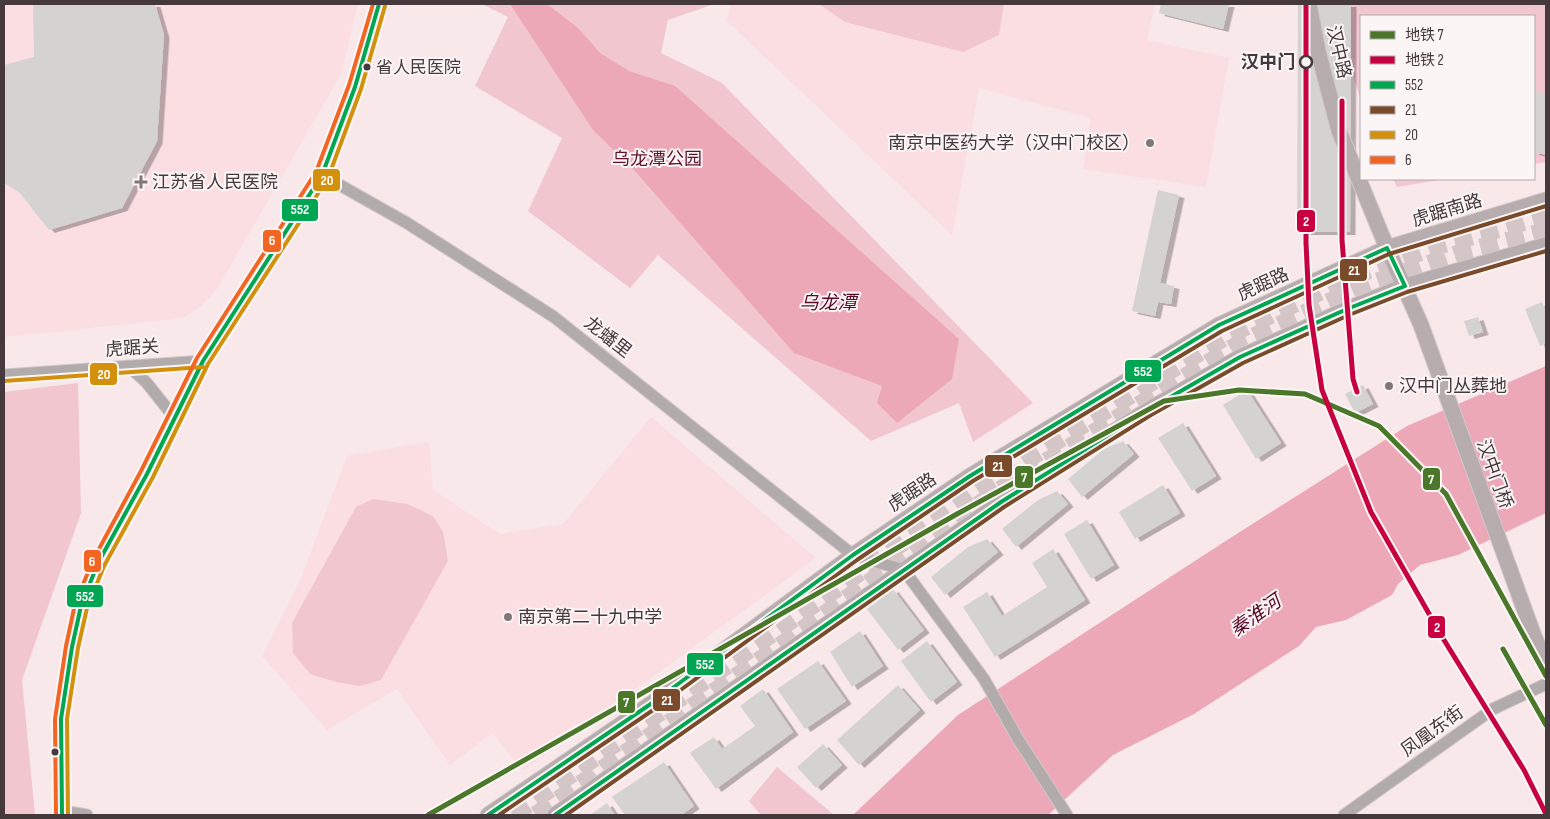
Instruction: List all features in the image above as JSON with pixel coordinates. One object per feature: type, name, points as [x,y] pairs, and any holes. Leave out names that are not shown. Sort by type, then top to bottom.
[{"type":"main road","points":[[62,814],[61,718],[72,647],[82,606],[98,563],[147,474],[203,360],[322,176],[355,87],[379,4]]},
{"type":"main road","name":"汉中路","points":[[1309,4],[1318,51],[1339,131],[1386,248],[1404,286]]},
{"type":"main road","name":"虎踞南路","points":[[1386,248],[1546,200]]},
{"type":"main road","points":[[555,815],[1001,502],[1148,410],[1240,357],[1347,309],[1404,286],[1546,245]]},
{"type":"main road","name":"虎踞路","points":[[488,815],[655,701],[853,555],[970,476],[1218,325],[1386,248]]},
{"type":"main road","name":"汉中门桥","points":[[1404,286],[1421,324],[1534,636],[1546,664]]},
{"type":"street","name":"龙蟠里","points":[[322,176],[407,223],[554,317],[853,555]]},
{"type":"street","name":"虎踞关","points":[[4,375],[203,360]]},
{"type":"street","points":[[128,366],[146,382],[174,417]]},
{"type":"street","points":[[853,555],[904,570],[984,679],[1018,739],[1067,815]]},
{"type":"street","name":"凤凰东街","points":[[1344,815],[1493,708],[1546,684]]},
{"type":"street","points":[[62,814],[87,815]]},
{"type":"shaded area","name":"江苏省人民医院","points":[[4,4],[358,4],[341,74],[217,289],[201,306],[184,318],[4,337]]},
{"type":"shaded area","name":"南京中医药大学（汉中门校区）","points":[[731,4],[1155,4],[1147,40],[1229,58],[1206,187],[1083,169],[1091,118],[979,88],[952,235],[727,21]]},
{"type":"shaded area","name":"南京第二十九中学","points":[[651,417],[816,558],[523,771],[492,733],[450,765],[397,689],[327,730],[262,656],[301,578],[347,456],[429,442],[433,490],[500,534],[563,524]]},
{"type":"green space","name":"乌龙潭公园","points":[[482,4],[714,4],[668,20],[661,53],[722,83],[1033,403],[973,442],[959,403],[871,441],[658,255],[630,288],[528,211],[562,138],[475,86],[508,17]]},
{"type":"green space","points":[[819,4],[1004,4],[999,35],[963,52],[845,22]]},
{"type":"green space","points":[[1341,4],[1546,4],[1546,162],[1535,164],[1535,15],[1360,15],[1360,98],[1343,43]]},
{"type":"green space","points":[[1394,180],[1439,180],[1397,187]]},
{"type":"green space","points":[[78,383],[81,513],[22,680],[35,815],[4,815],[4,392]]},
{"type":"green space","points":[[373,499],[407,504],[433,516],[443,532],[448,561],[381,680],[360,686],[336,682],[310,674],[293,653],[292,623],[356,507]]},
{"type":"green space","points":[[777,767],[834,815],[761,815],[749,801]]},
{"type":"water","name":"乌龙潭","points":[[510,4],[547,4],[578,28],[600,53],[629,71],[675,86],[959,339],[952,379],[897,423],[877,403],[882,386],[794,353],[635,171],[593,130]]},
{"type":"water","name":"秦淮河","points":[[1546,366],[1546,513],[1458,555],[1420,565],[1398,584],[1392,595],[1346,620],[1316,627],[1299,646],[1194,714],[1113,755],[1048,815],[853,815],[958,715],[1224,542],[1407,426]]},
{"type":"building","points":[[33,4],[155,4],[164,35],[157,141],[122,208],[49,230],[19,192],[4,183],[4,65],[34,57]]},
{"type":"building","points":[[1161,4],[1229,4],[1223,29],[1159,13]]},
{"type":"building","points":[[1298,4],[1351,4],[1350,232],[1297,232]]},
{"type":"building","points":[[1535,91],[1546,94],[1546,155],[1535,152]]},
{"type":"building","points":[[1158,190],[1179,195],[1160,283],[1174,286],[1171,304],[1158,302],[1155,316],[1132,311]]},
{"type":"building","points":[[1542,302],[1546,312],[1546,343],[1540,346],[1525,309]]},
{"type":"building","points":[[1478,317],[1483,332],[1469,336],[1464,321]]},
{"type":"building","points":[[1363,385],[1373,404],[1355,413],[1345,394]]},
{"type":"building","points":[[1247,390],[1281,443],[1256,459],[1223,405]]},
{"type":"building","points":[[1183,423],[1216,476],[1192,491],[1158,438]]},
{"type":"building","points":[[1123,441],[1134,454],[1082,497],[1068,479],[1104,449]]},
{"type":"building","points":[[1163,485],[1180,513],[1135,539],[1119,512]]},
{"type":"building","points":[[1057,491],[1068,504],[1016,547],[1002,529],[1038,500]]},
{"type":"building","points":[[1087,520],[1114,565],[1091,579],[1064,534]]},
{"type":"building","points":[[987,539],[998,552],[945,595],[931,577],[968,547]]},
{"type":"building","points":[[1053,549],[1085,600],[995,657],[963,607],[987,592],[1002,616],[1047,587],[1032,563]]},
{"type":"building","points":[[893,589],[924,630],[898,650],[867,609]]},
{"type":"building","points":[[860,631],[883,666],[852,687],[830,652]]},
{"type":"building","points":[[927,641],[957,682],[931,702],[901,661]]},
{"type":"building","points":[[818,661],[846,701],[805,729],[777,689]]},
{"type":"building","points":[[898,685],[920,710],[859,765],[837,740]]},
{"type":"building","points":[[763,689],[793,732],[716,789],[690,753],[714,737],[722,749],[755,726],[740,706]]},
{"type":"building","points":[[823,744],[842,765],[816,788],[797,767]]},
{"type":"building","points":[[664,762],[694,806],[681,815],[625,815],[612,797]]},
{"type":"building","points":[[607,803],[615,815],[590,815]]},
{"type":"tunnel","points":[[513,815],[976,491],[1226,336],[1358,274],[1444,244],[1546,216]]},
{"type":"tunnel","points":[[536,815],[760,660],[998,491],[1244,341],[1362,287],[1460,253],[1546,231]]},
{"type":"metro line","name":"2","points":[[1306,4],[1306,243],[1309,305],[1322,390],[1371,512],[1444,640],[1524,770],[1546,814]]},
{"type":"metro line","name":"2","points":[[1342,101],[1342,240],[1353,379],[1357,392]]},
{"type":"metro line","name":"7","points":[[428,815],[957,514],[1164,401],[1239,390],[1305,394],[1379,426],[1446,494],[1546,676]]},
{"type":"metro line","name":"7","points":[[1503,649],[1546,725]]},
{"type":"transit line","name":"6","points":[[56,815],[55,719],[66,646],[75,604],[93,560],[141,471],[197,358],[316,172],[349,85],[373,4]]},
{"type":"transit line","name":"552","points":[[62,815],[61,719],[72,647],[81,606],[98,563],[147,474],[203,361],[322,175],[355,87],[379,4]]},
{"type":"transit line","name":"20","points":[[68,815],[67,719],[78,648],[87,608],[104,566],[153,477],[208,364],[328,178],[361,89],[385,6]]},
{"type":"transit line","name":"21","points":[[499,815],[659,706],[857,560],[973,481],[1222,331],[1389,254],[1546,206]]},
{"type":"transit line","name":"552","points":[[488,815],[655,701],[853,555],[970,476],[1219,325],[1387,248],[1405,286],[1347,309],[1240,357],[1148,410],[1001,502],[555,815]]},
{"type":"transit line","name":"21","points":[[566,815],[1004,507],[1151,415],[1243,363],[1349,315],[1407,292],[1546,251]]},
{"type":"transit line","name":"20","points":[[4,381],[203,367]]},
{"type":"place","name":"汉中门","points":[[1306,62]]},
{"type":"place","name":"省人民医院","points":[[367,67]]},
{"type":"place","name":"南京中医药大学（汉中门校区）","points":[[1150,143]]},
{"type":"place","name":"江苏省人民医院","points":[[141,182]]},
{"type":"place","name":"汉中门丛葬地","points":[[1389,386]]},
{"type":"place","name":"南京第二十九中学","points":[[508,617]]}]
